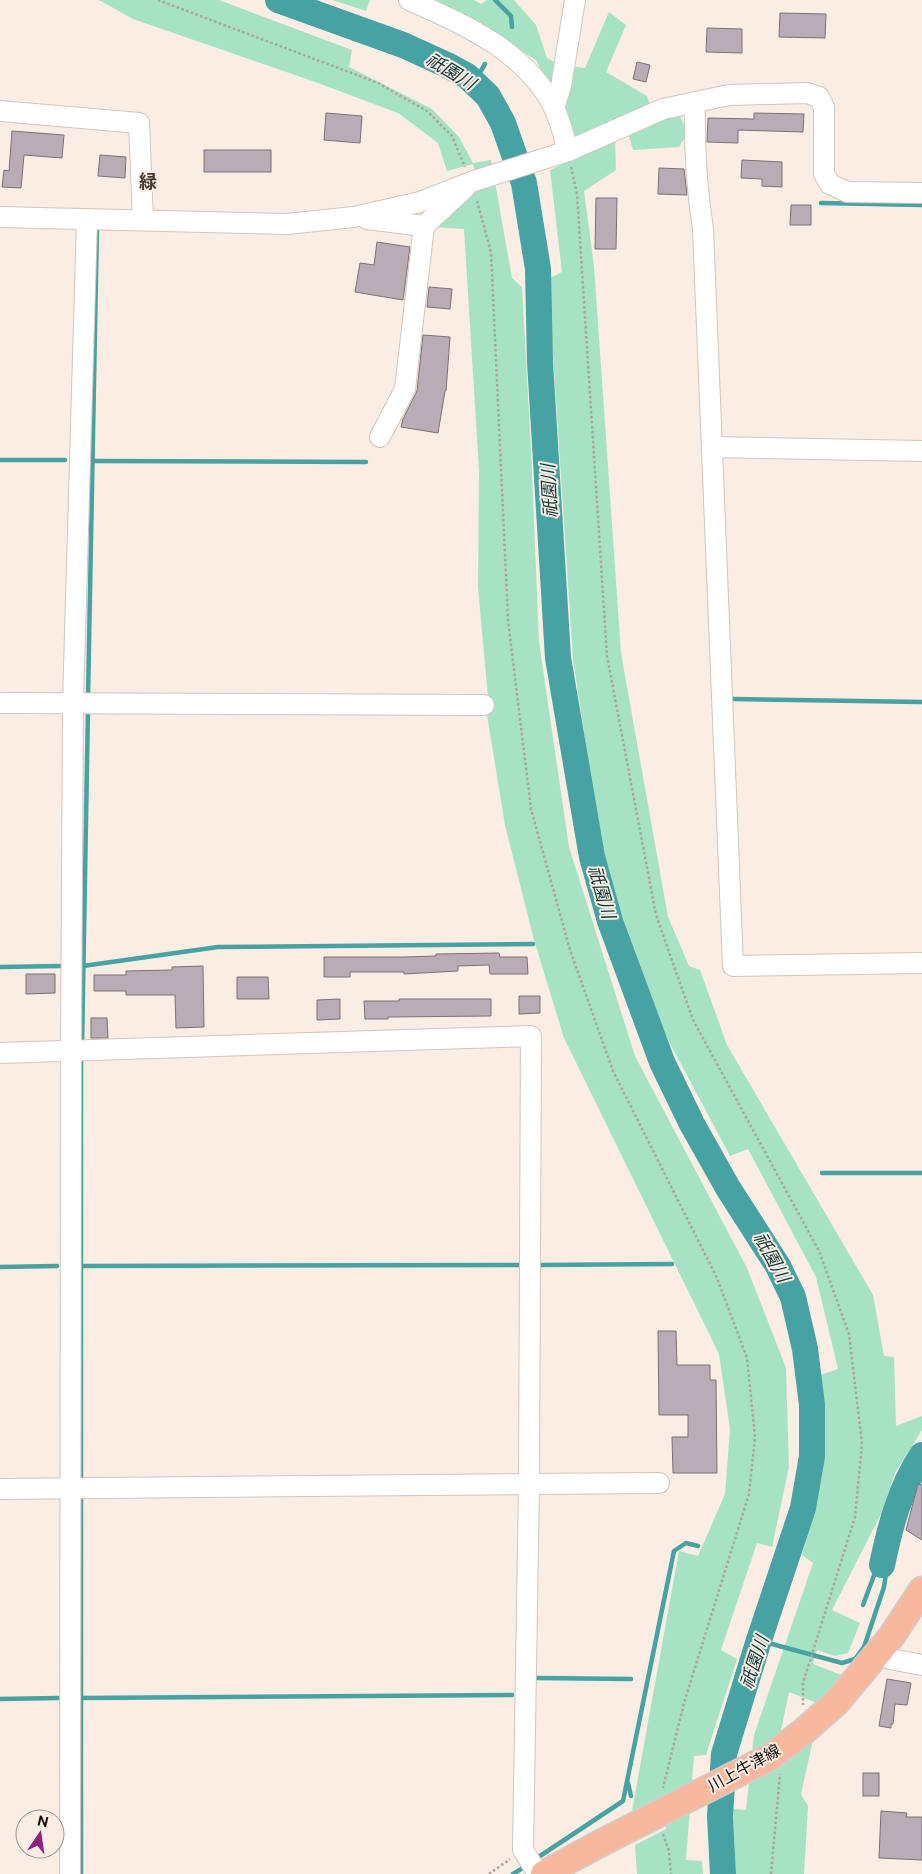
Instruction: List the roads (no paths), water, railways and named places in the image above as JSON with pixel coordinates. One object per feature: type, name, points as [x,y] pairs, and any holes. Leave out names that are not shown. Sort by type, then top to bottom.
[{"type":"main road","name":"川上牛津線","points":[[544,1874],[770,1757],[782,1748],[837,1702],[891,1637],[922,1590]]},
{"type":"street","points":[[409,0],[470,28],[500,47],[531,73],[554,108],[568,151]]},
{"type":"street","points":[[554,108],[561,86],[575,0]]},
{"type":"street","points":[[0,217],[287,224],[354,217],[420,202],[472,182],[568,151],[663,109],[729,95],[807,93],[819,97],[824,107],[824,174],[830,184],[847,192],[922,193]]},
{"type":"street","points":[[695,102],[694,151],[696,188],[703,229],[732,966],[922,962]]},
{"type":"street","points":[[0,111],[139,123],[143,220]]},
{"type":"street","points":[[380,437],[405,388],[424,226],[472,182]]},
{"type":"street","points":[[354,217],[424,226]]},
{"type":"street","points":[[70,1874],[80,1488],[79,1051],[73,703],[87,219]]},
{"type":"street","points":[[712,446],[922,451]]},
{"type":"street","points":[[0,703],[484,705]]},
{"type":"street","points":[[0,1053],[531,1036],[529,1484],[523,1850],[538,1874]]},
{"type":"street","points":[[0,1489],[659,1483]]},
{"type":"street","points":[[879,1652],[890,1659],[922,1665]]},
{"type":"waterway","name":"祇園川","points":[[278,0],[403,45],[447,65],[467,76],[488,96],[503,123],[524,183],[538,269],[540,362],[558,658],[592,857],[610,921],[662,1062],[692,1124],[728,1188],[778,1266],[793,1297],[805,1349],[812,1405],[812,1456],[803,1508],[758,1643],[724,1754],[720,1816],[723,1874]]},
{"type":"waterway","points":[[495,0],[511,16],[512,27]]},
{"type":"waterway","points":[[474,83],[485,64]]},
{"type":"waterway","points":[[821,203],[922,205]]},
{"type":"waterway","points":[[88,698],[97,225]]},
{"type":"waterway","points":[[0,460],[65,460]]},
{"type":"waterway","points":[[93,461],[366,462]]},
{"type":"waterway","points":[[733,699],[922,702]]},
{"type":"waterway","points":[[82,1046],[88,708]]},
{"type":"waterway","points":[[83,966],[218,947],[533,944]]},
{"type":"waterway","points":[[0,967],[60,966]]},
{"type":"waterway","points":[[81,1056],[81,1483]]},
{"type":"waterway","points":[[822,1173],[922,1173]]},
{"type":"waterway","points":[[540,1265],[672,1264]]},
{"type":"waterway","points":[[81,1266],[521,1265]]},
{"type":"waterway","points":[[0,1267],[57,1266]]},
{"type":"waterway","points":[[882,1565],[902,1494],[922,1455]]},
{"type":"waterway","points":[[81,1493],[81,1874]]},
{"type":"waterway","points":[[534,1860],[623,1801],[674,1551],[686,1543],[698,1546]]},
{"type":"waterway","points":[[758,1643],[772,1644],[842,1663],[855,1659],[864,1647],[884,1587],[886,1573],[882,1565],[876,1570],[863,1605]]},
{"type":"waterway","points":[[535,1678],[631,1679]]},
{"type":"waterway","points":[[81,1698],[512,1695]]},
{"type":"waterway","points":[[0,1699],[58,1698]]},
{"type":"waterway","points":[[628,1783],[631,1796]]},
{"type":"waterway","points":[[513,1874],[526,1866]]},
{"type":"district","name":"緑","points":[[148,181]]}]
